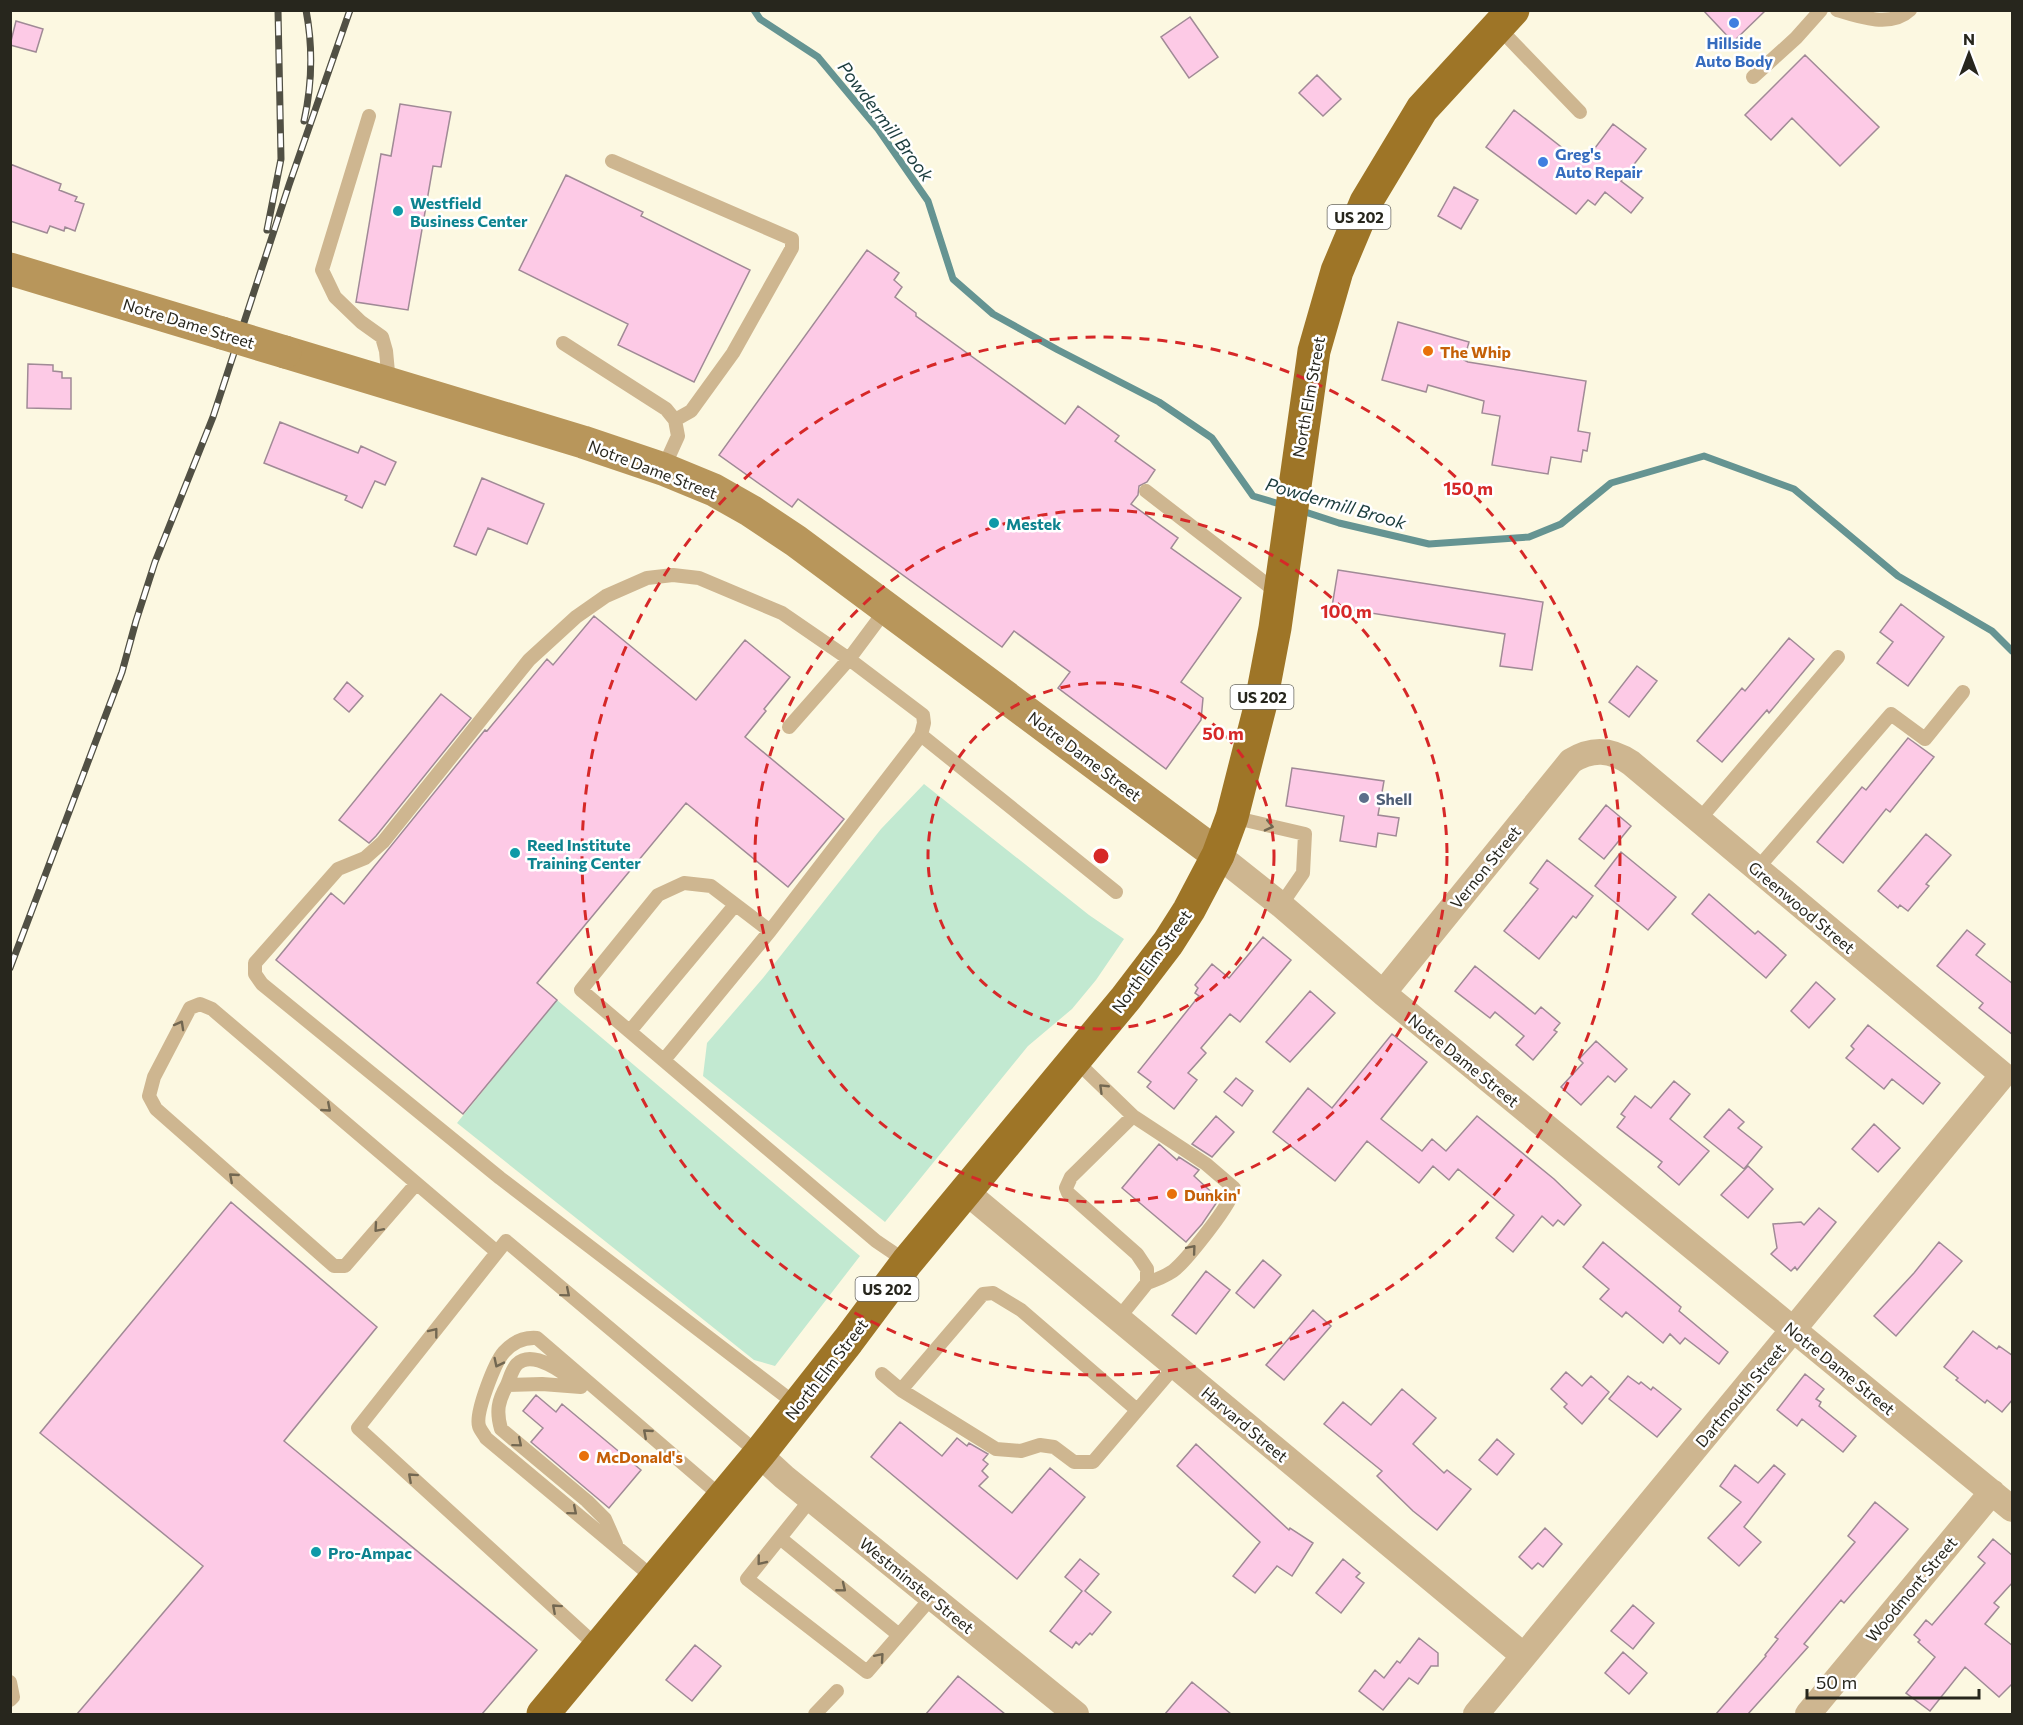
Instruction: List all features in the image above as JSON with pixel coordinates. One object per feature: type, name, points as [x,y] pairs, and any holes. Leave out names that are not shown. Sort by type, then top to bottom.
[{"type":"highway","name":"North Elm Street","points":[[552,1711],[599,1648],[797,1406],[907,1262],[1126,998],[1168,943],[1189,910],[1218,855],[1232,817],[1260,707],[1279,594],[1314,351],[1337,271],[1366,202],[1422,109],[1505,18]]},
{"type":"main road","name":"Notre Dame Street","points":[[10,270],[584,442],[714,490],[752,511],[796,541],[1218,855]]},
{"type":"street","name":"Greenwood Street","points":[[1595,751],[1622,756],[2008,1074]]},
{"type":"street","name":"Vernon Street","points":[[1383,993],[1564,769],[1582,754],[1595,751]]},
{"type":"street","name":"Notre Dame Street","points":[[1218,855],[2013,1509]]},
{"type":"street","name":"Dartmouth Street","points":[[1476,1714],[2008,1074]]},
{"type":"street","name":"Harvard Street","points":[[965,1191],[1524,1656]]},
{"type":"street","name":"Westminster Street","points":[[759,1454],[811,1499],[1076,1714]]},
{"type":"street","name":"Woodmont Street","points":[[1808,1714],[1992,1492]]},
{"type":"lane","points":[[1753,77],[1796,38],[1821,10]]},
{"type":"lane","points":[[1837,10],[1881,20],[1902,17],[1910,10]]},
{"type":"lane","points":[[1505,18],[1580,112]]},
{"type":"lane","points":[[369,116],[322,270],[335,297],[361,322],[382,337],[386,351],[389,383]]},
{"type":"lane","points":[[612,161],[792,239],[792,248],[733,353],[691,411],[675,420]]},
{"type":"lane","points":[[563,343],[666,409],[675,420],[678,436],[663,470]]},
{"type":"lane","points":[[1146,491],[1279,594]]},
{"type":"lane","points":[[664,1060],[770,931],[921,735],[924,723],[922,715],[849,659],[782,613],[699,578],[673,575],[647,578],[606,596],[576,617],[529,660],[383,842],[366,858],[338,869],[255,963],[255,974],[262,984],[500,1178],[797,1406]]},
{"type":"lane","points":[[789,727],[849,659],[887,608]]},
{"type":"lane","points":[[1699,820],[1838,657]]},
{"type":"lane","points":[[1757,869],[1891,714],[1925,739],[1963,692]]},
{"type":"lane","points":[[921,735],[1116,892]]},
{"type":"lane","points":[[1232,817],[1305,834],[1303,873],[1281,905]]},
{"type":"lane","points":[[770,931],[711,886],[684,883],[658,895],[581,990],[876,1241],[907,1262]]},
{"type":"lane","points":[[630,1031],[735,905]]},
{"type":"lane","points":[[416,1184],[345,1266],[334,1266],[156,1109],[149,1096],[154,1077],[189,1008],[200,1004],[212,1009],[497,1252]]},
{"type":"lane","points":[[1074,1059],[1132,1116],[1206,1164],[1234,1188],[1235,1194],[1220,1215],[1175,1270],[1147,1283],[1119,1319]]},
{"type":"lane","points":[[1132,1116],[1071,1177],[1066,1188],[1068,1193],[1137,1254],[1147,1269],[1147,1283]]},
{"type":"lane","points":[[599,1648],[358,1428],[506,1241],[759,1454]]},
{"type":"lane","points":[[901,1390],[983,1294],[993,1293],[1021,1310],[1137,1410]]},
{"type":"lane","points":[[655,1579],[486,1438],[478,1424],[480,1408],[498,1361],[509,1347],[520,1339],[537,1338],[723,1498]]},
{"type":"lane","points":[[617,1407],[548,1364],[528,1360],[522,1360],[515,1366],[497,1407],[501,1429],[587,1501],[605,1519],[618,1548]]},
{"type":"lane","points":[[882,1374],[901,1390],[996,1449],[1021,1451],[1040,1445],[1054,1447],[1074,1462],[1093,1462],[1175,1366]]},
{"type":"lane","points":[[507,1385],[542,1384],[582,1387]]},
{"type":"lane","points":[[811,1499],[747,1579],[867,1672],[932,1597]]},
{"type":"lane","points":[[780,1538],[899,1635]]},
{"type":"lane","points":[[10,1682],[13,1697],[10,1700]]},
{"type":"lane","points":[[815,1714],[837,1691]]},
{"type":"green space","points":[[924,784],[1089,915],[1124,939],[1096,980],[1072,1009],[1028,1046],[885,1222],[703,1076],[707,1043],[763,978],[881,829]]},
{"type":"green space","points":[[557,1000],[860,1256],[775,1366],[754,1360],[457,1123]]},
{"type":"building","name":"Hillside Auto Body","points":[[1703,10],[1766,10],[1733,42]]},
{"type":"building","points":[[1190,17],[1218,57],[1189,78],[1161,37]]},
{"type":"building","points":[[16,21],[43,29],[36,52],[10,45]]},
{"type":"building","points":[[1805,55],[1879,127],[1840,166],[1792,118],[1771,140],[1745,115]]},
{"type":"building","points":[[1317,75],[1341,99],[1323,116],[1299,93]]},
{"type":"building","name":"Westfield Business Center","points":[[400,104],[451,112],[441,167],[433,166],[408,310],[356,302],[381,154],[391,156]]},
{"type":"building","name":"Greg's Auto Repair","points":[[1514,110],[1583,164],[1613,124],[1646,149],[1621,181],[1643,198],[1631,213],[1605,192],[1595,205],[1588,200],[1576,214],[1486,147]]},
{"type":"building","points":[[10,164],[61,184],[59,190],[77,197],[75,201],[84,204],[75,231],[65,227],[64,231],[50,226],[47,233],[10,221]]},
{"type":"building","points":[[566,175],[643,212],[641,216],[750,270],[694,382],[618,345],[628,324],[519,270]]},
{"type":"building","points":[[1454,187],[1478,200],[1461,229],[1438,216]]},
{"type":"building","name":"Mestek","points":[[867,250],[899,273],[894,280],[902,287],[895,297],[916,313],[916,316],[1065,424],[1078,406],[1119,436],[1115,441],[1155,470],[1147,482],[1139,486],[1138,495],[1131,504],[1178,538],[1171,548],[1241,598],[1181,682],[1203,698],[1201,720],[1166,769],[1058,688],[1070,672],[1014,631],[1002,647],[798,499],[792,507],[719,455]]},
{"type":"building","points":[[1398,322],[1469,342],[1464,360],[1468,362],[1586,381],[1578,431],[1590,433],[1587,451],[1583,450],[1581,462],[1551,457],[1548,474],[1492,465],[1500,416],[1482,413],[1484,401],[1428,385],[1426,392],[1382,380]]},
{"type":"building","points":[[28,364],[53,365],[53,371],[62,372],[62,378],[71,378],[71,409],[27,408]]},
{"type":"building","points":[[280,422],[358,453],[361,446],[396,462],[385,485],[375,481],[362,508],[345,500],[347,496],[264,463]]},
{"type":"building","points":[[482,478],[544,504],[527,544],[488,528],[476,555],[454,546]]},
{"type":"building","points":[[1338,570],[1543,602],[1532,670],[1500,666],[1505,634],[1332,607]]},
{"type":"building","points":[[1901,604],[1944,637],[1908,686],[1877,663],[1893,642],[1880,632]]},
{"type":"building","name":"Reed Institute Training Center","points":[[594,616],[696,700],[745,640],[790,677],[745,737],[844,819],[788,887],[686,803],[537,983],[557,1000],[463,1114],[276,960],[331,893],[344,904],[485,730],[487,731],[547,659],[553,665]]},
{"type":"building","points":[[1789,638],[1814,659],[1769,713],[1767,710],[1722,762],[1697,741],[1742,688],[1745,691]]},
{"type":"building","points":[[1637,666],[1657,681],[1629,717],[1609,702]]},
{"type":"building","points":[[347,682],[363,696],[349,712],[334,699]]},
{"type":"building","points":[[441,694],[471,718],[369,843],[339,820]]},
{"type":"building","points":[[1908,738],[1934,757],[1890,812],[1886,809],[1843,863],[1817,842],[1862,787],[1866,790]]},
{"type":"building","points":[[1292,768],[1384,781],[1378,815],[1399,818],[1396,836],[1378,833],[1376,847],[1340,841],[1344,816],[1286,806]]},
{"type":"building","points":[[1606,805],[1631,826],[1604,859],[1579,839]]},
{"type":"building","points":[[1926,834],[1951,855],[1926,884],[1929,886],[1908,911],[1900,905],[1898,908],[1878,891]]},
{"type":"building","points":[[1621,852],[1676,897],[1648,930],[1595,886]]},
{"type":"building","points":[[1547,860],[1593,896],[1576,918],[1573,916],[1539,959],[1504,931],[1538,889],[1530,883]]},
{"type":"building","points":[[1709,894],[1755,934],[1758,931],[1786,955],[1766,978],[1692,914]]},
{"type":"building","points":[[1967,930],[1985,944],[1976,955],[2013,984],[2013,1035],[1979,1008],[1983,1003],[1937,966]]},
{"type":"building","points":[[1263,937],[1291,960],[1240,1022],[1230,1014],[1201,1048],[1206,1053],[1188,1073],[1197,1080],[1174,1109],[1147,1087],[1151,1082],[1138,1072],[1199,996],[1195,993],[1198,988],[1195,985],[1212,964],[1229,978]]},
{"type":"building","points":[[1475,966],[1535,1014],[1541,1007],[1560,1023],[1554,1030],[1557,1032],[1533,1060],[1516,1045],[1524,1036],[1495,1012],[1490,1018],[1455,991]]},
{"type":"building","points":[[1816,982],[1835,999],[1809,1028],[1791,1011]]},
{"type":"building","points":[[1310,991],[1335,1013],[1290,1062],[1266,1042]]},
{"type":"building","points":[[1868,1025],[1940,1083],[1923,1104],[1892,1079],[1884,1089],[1846,1058],[1854,1049],[1851,1046]]},
{"type":"building","points":[[1392,1034],[1427,1062],[1381,1119],[1422,1151],[1432,1139],[1446,1151],[1477,1116],[1554,1179],[1581,1205],[1564,1225],[1558,1220],[1553,1226],[1542,1216],[1513,1252],[1496,1238],[1514,1215],[1458,1169],[1449,1180],[1433,1166],[1419,1183],[1367,1141],[1335,1181],[1273,1132],[1308,1088],[1332,1108]]},
{"type":"building","points":[[1596,1041],[1627,1069],[1615,1082],[1608,1076],[1581,1105],[1561,1087],[1583,1063],[1579,1059]]},
{"type":"building","points":[[1236,1078],[1253,1091],[1242,1106],[1224,1092]]},
{"type":"building","points":[[1674,1081],[1690,1094],[1670,1119],[1709,1151],[1679,1185],[1658,1167],[1662,1162],[1617,1127],[1625,1117],[1621,1114],[1635,1096],[1651,1108]]},
{"type":"building","points":[[1729,1109],[1744,1122],[1738,1128],[1762,1147],[1744,1169],[1704,1137]]},
{"type":"building","points":[[1216,1116],[1234,1132],[1212,1157],[1192,1144]]},
{"type":"building","points":[[1874,1124],[1900,1148],[1878,1172],[1852,1149]]},
{"type":"building","name":"Dunkin'","points":[[1159,1144],[1177,1160],[1179,1157],[1199,1170],[1194,1176],[1219,1199],[1186,1242],[1122,1188]]},
{"type":"building","points":[[1748,1166],[1773,1189],[1748,1218],[1721,1195]]},
{"type":"building","points":[[231,1202],[377,1327],[284,1441],[537,1650],[482,1714],[77,1714],[203,1566],[40,1433]]},
{"type":"building","points":[[1819,1208],[1836,1222],[1797,1270],[1795,1267],[1791,1271],[1771,1254],[1777,1248],[1773,1224],[1801,1222],[1804,1225]]},
{"type":"building","points":[[1603,1242],[1681,1307],[1679,1311],[1728,1352],[1719,1364],[1685,1338],[1680,1344],[1670,1334],[1663,1343],[1626,1312],[1622,1317],[1600,1299],[1609,1289],[1583,1267]]},
{"type":"building","points":[[1939,1242],[1962,1261],[1896,1336],[1874,1316]]},
{"type":"building","points":[[1263,1260],[1281,1275],[1254,1308],[1236,1293]]},
{"type":"building","points":[[1206,1271],[1230,1290],[1196,1334],[1172,1315]]},
{"type":"building","points":[[1313,1310],[1331,1326],[1284,1380],[1266,1365]]},
{"type":"building","points":[[1973,1331],[1997,1349],[1999,1346],[2013,1356],[2013,1399],[2002,1412],[1987,1400],[1985,1403],[1956,1380],[1958,1378],[1944,1367]]},
{"type":"building","points":[[1566,1372],[1582,1386],[1591,1376],[1609,1392],[1582,1424],[1564,1407],[1567,1404],[1551,1389]]},
{"type":"building","points":[[1805,1374],[1824,1389],[1816,1399],[1821,1402],[1819,1406],[1856,1436],[1843,1452],[1802,1419],[1797,1426],[1777,1410]]},
{"type":"building","points":[[1628,1376],[1651,1390],[1653,1387],[1681,1409],[1657,1437],[1609,1399]]},
{"type":"building","points":[[1402,1389],[1436,1418],[1413,1444],[1444,1473],[1447,1470],[1471,1489],[1437,1530],[1413,1511],[1377,1476],[1382,1471],[1324,1424],[1343,1402],[1371,1425]]},
{"type":"building","name":"McDonald's","points":[[536,1395],[556,1412],[562,1404],[641,1470],[609,1508],[531,1442],[543,1428],[523,1411]]},
{"type":"building","points":[[900,1422],[942,1456],[957,1438],[967,1446],[969,1443],[988,1454],[983,1460],[988,1464],[982,1471],[988,1477],[979,1486],[1012,1513],[1050,1468],[1085,1497],[1017,1579],[871,1457]]},
{"type":"building","points":[[1497,1439],[1514,1454],[1497,1475],[1479,1460]]},
{"type":"building","points":[[1196,1444],[1289,1530],[1290,1528],[1313,1543],[1292,1576],[1277,1566],[1255,1593],[1233,1576],[1260,1542],[1177,1466]]},
{"type":"building","points":[[1735,1465],[1758,1483],[1774,1465],[1785,1474],[1744,1527],[1761,1542],[1739,1566],[1708,1538],[1741,1502],[1720,1486]]},
{"type":"building","points":[[1875,1502],[1908,1529],[1844,1603],[1841,1600],[1804,1644],[1808,1647],[1748,1714],[1716,1714],[1766,1656],[1778,1639],[1775,1637],[1855,1542],[1848,1536]]},
{"type":"building","points":[[1545,1528],[1562,1544],[1543,1567],[1538,1563],[1532,1569],[1519,1557]]},
{"type":"building","points":[[1993,1539],[2013,1556],[2013,1582],[1994,1603],[1999,1607],[1985,1624],[2013,1646],[2013,1683],[1999,1697],[1965,1667],[1930,1711],[1906,1693],[1935,1657],[1918,1642],[1920,1640],[1914,1635],[1926,1620],[1932,1625],[1985,1563],[1978,1557]]},
{"type":"building","points":[[1080,1559],[1099,1574],[1085,1591],[1111,1612],[1092,1635],[1090,1633],[1079,1645],[1076,1642],[1072,1648],[1050,1631],[1082,1591],[1065,1577]]},
{"type":"building","points":[[1343,1559],[1360,1573],[1356,1577],[1364,1583],[1341,1613],[1316,1593]]},
{"type":"building","points":[[1633,1605],[1654,1623],[1633,1649],[1611,1631]]},
{"type":"building","points":[[1419,1638],[1438,1653],[1438,1666],[1431,1666],[1418,1684],[1409,1678],[1383,1710],[1359,1691],[1375,1670],[1384,1678],[1397,1661],[1400,1663]]},
{"type":"building","points":[[695,1645],[721,1666],[692,1701],[666,1680]]},
{"type":"building","points":[[1623,1652],[1647,1673],[1629,1694],[1605,1673]]},
{"type":"building","points":[[958,1676],[1005,1714],[926,1714]]},
{"type":"building","points":[[1192,1682],[1231,1714],[1165,1714]]},
{"type":"waterway","name":"Powdermill Brook","points":[[754,10],[760,19],[818,57],[878,129],[928,201],[953,279],[993,314],[1159,402],[1212,438],[1253,496],[1283,505]]},
{"type":"waterway","name":"Powdermill Brook","points":[[1299,510],[1339,523],[1429,544],[1529,537],[1561,524],[1611,483],[1704,456],[1794,489],[1898,576],[1992,631],[2012,651]]},
{"type":"railway","points":[[267,230],[281,159],[278,10]]},
{"type":"railway","points":[[304,121],[311,66],[306,10]]},
{"type":"railway","points":[[10,968],[122,672],[155,562],[213,417],[289,185],[350,10]]},
{"type":"place","name":"Hillside Auto Body","points":[[1734,23]]},
{"type":"place","name":"Greg's Auto Repair","points":[[1543,162]]},
{"type":"place","name":"Westfield Business Center","points":[[398,211]]},
{"type":"place","name":"The Whip","points":[[1428,351]]},
{"type":"place","name":"Mestek","points":[[994,523]]},
{"type":"place","name":"Shell","points":[[1364,798]]},
{"type":"place","name":"Reed Institute Training Center","points":[[515,853]]},
{"type":"place","name":"Dunkin'","points":[[1172,1194]]},
{"type":"place","name":"McDonald's","points":[[584,1456]]},
{"type":"place","name":"Pro-Ampac","points":[[316,1552]]}]
